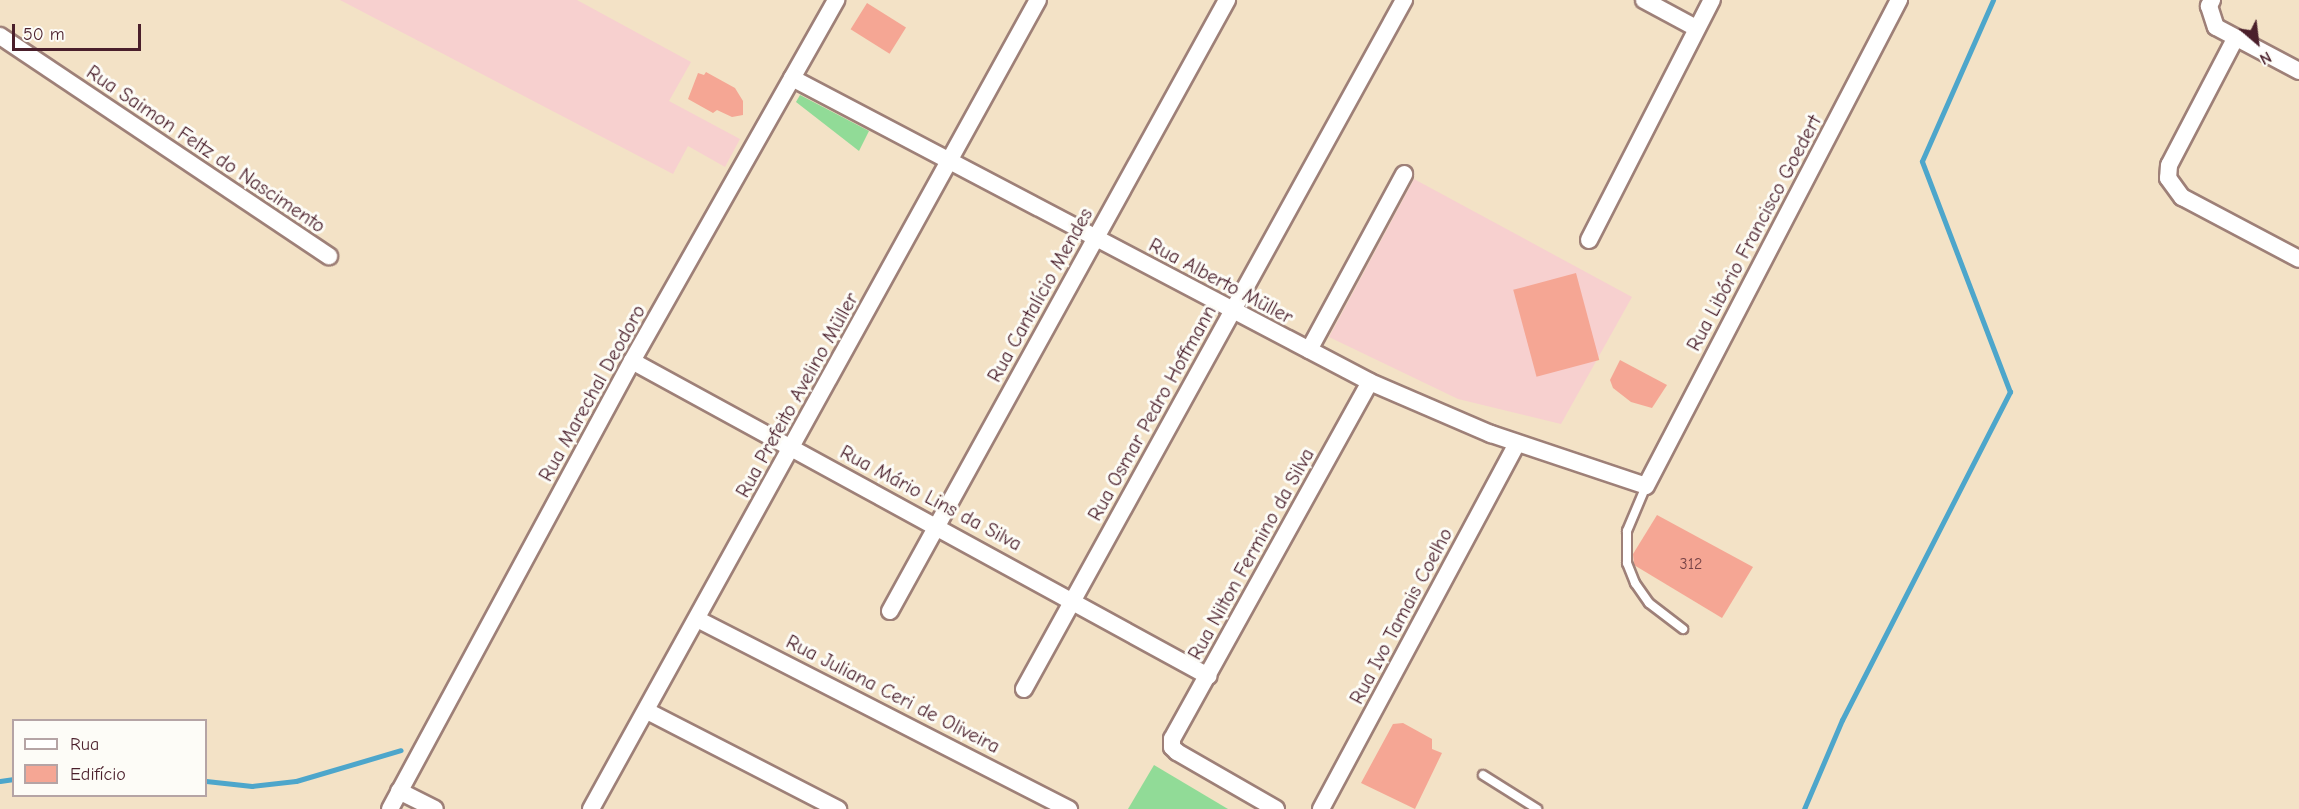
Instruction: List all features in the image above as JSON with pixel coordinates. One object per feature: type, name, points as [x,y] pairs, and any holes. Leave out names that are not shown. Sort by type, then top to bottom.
[{"type":"street","name":"Rua Marechal Deodoro","points":[[390,809],[632,361],[836,0]]},
{"type":"street","name":"Rua Prefeito Avelino Müller","points":[[591,809],[1038,0]]},
{"type":"street","name":"Rua Cantalício Mendes","points":[[890,611],[1227,0]]},
{"type":"street","name":"Rua Osmar Pedro Hoffmann","points":[[1024,689],[1404,0]]},
{"type":"street","points":[[1644,0],[1695,28]]},
{"type":"street","points":[[1589,240],[1695,28],[1712,0]]},
{"type":"street","name":"Rua Libório Francisco Goedert","points":[[1646,486],[1899,0]]},
{"type":"street","points":[[2212,0],[2209,6],[2216,27],[2299,71]]},
{"type":"street","name":"Rua Saimon Feltz do Nascimento","points":[[0,36],[329,256]]},
{"type":"street","points":[[2235,39],[2169,165],[2169,178],[2182,197],[2299,259]]},
{"type":"street","name":"Rua Alberto Müller","points":[[792,78],[1370,382],[1517,443],[1646,486]]},
{"type":"street","points":[[1309,350],[1404,174]]},
{"type":"street","name":"Rua Mário Lins da Silva","points":[[632,361],[1073,599],[1208,676]]},
{"type":"street","name":"Rua Nilton Fermino da Silva","points":[[1276,809],[1172,747],[1172,739],[1370,382]]},
{"type":"street","name":"Rua Ivo Tamais Coelho","points":[[1321,809],[1517,443]]},
{"type":"street","name":"Rua Juliana Ceri de Oliveira","points":[[698,618],[1069,809]]},
{"type":"street","points":[[646,711],[838,809]]},
{"type":"street","points":[[399,791],[435,809]]},
{"type":"lane","points":[[1646,486],[1627,531],[1627,563],[1635,583],[1650,603],[1683,630]]},
{"type":"lane","points":[[1483,776],[1537,809]]},
{"type":"shaded area","points":[[340,0],[577,0],[691,62],[669,101],[740,139],[725,167],[688,146],[673,174]]},
{"type":"shaded area","points":[[1414,179],[1632,297],[1561,424],[1458,399],[1329,337]]},
{"type":"green space","points":[[800,95],[869,131],[859,151],[796,102]]},
{"type":"green space","points":[[1154,765],[1228,809],[1128,809]]},
{"type":"building","points":[[867,3],[906,27],[890,54],[851,29]]},
{"type":"building","points":[[706,72],[735,88],[743,101],[743,115],[732,117],[717,110],[713,113],[688,99],[698,73],[704,75]]},
{"type":"building","points":[[1576,273],[1599,360],[1537,377],[1513,290]]},
{"type":"building","points":[[1620,360],[1667,385],[1652,408],[1631,402],[1613,388],[1610,380]]},
{"type":"building","points":[[1657,515],[1753,567],[1722,618],[1634,565],[1633,554]]},
{"type":"building","points":[[1403,723],[1432,739],[1432,749],[1442,753],[1415,809],[1361,783],[1393,724]]},
{"type":"waterway","points":[[1804,809],[1842,720],[2010,392],[1922,161],[1993,0]]},
{"type":"waterway","points":[[207,781],[252,786],[296,781],[401,750]]},
{"type":"waterway","points":[[0,781],[12,779]]}]
